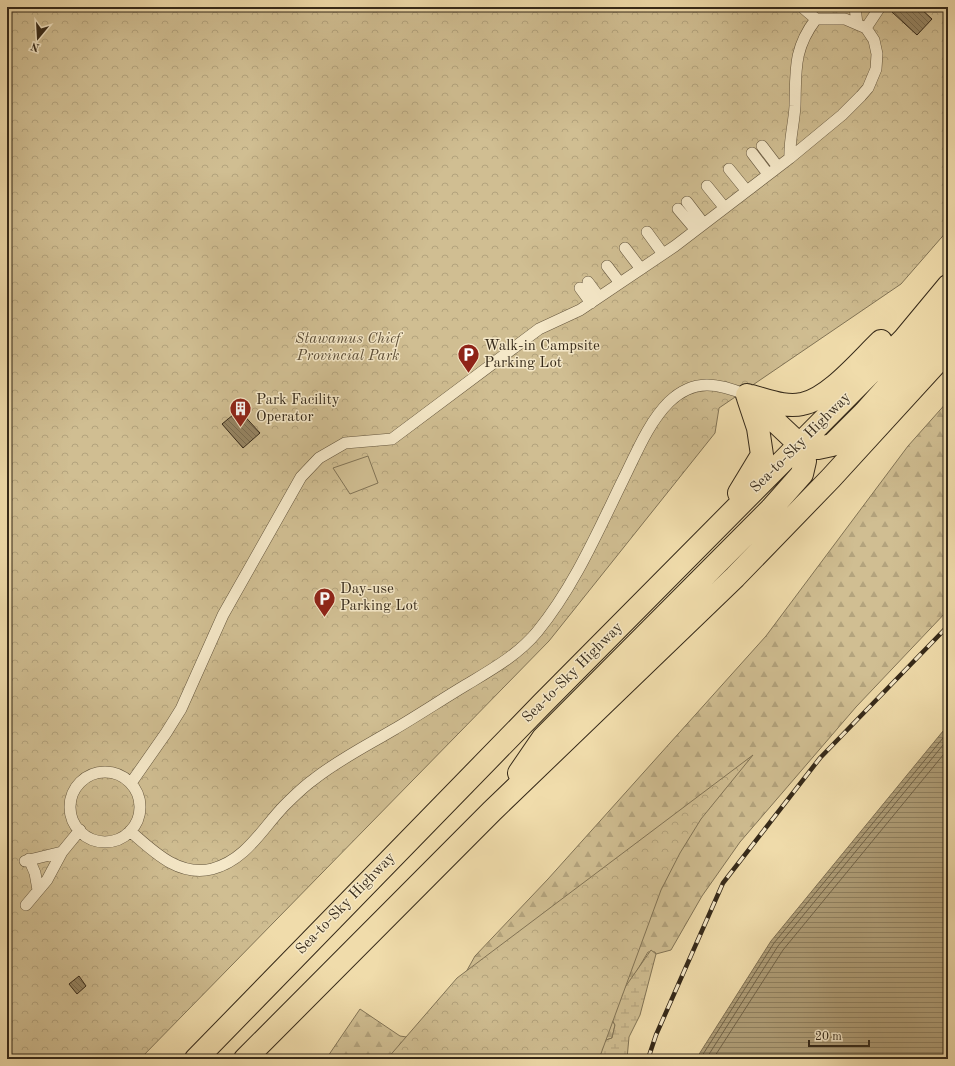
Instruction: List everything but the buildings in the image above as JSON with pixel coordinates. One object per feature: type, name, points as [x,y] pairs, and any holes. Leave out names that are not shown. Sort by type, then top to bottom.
[{"type":"highway","points":[[747,395],[781,404],[802,405],[824,396],[948,276]]},
{"type":"highway","name":"Sea-to-Sky Highway","points":[[196,1059],[450,797],[904,339],[948,286]]},
{"type":"highway","points":[[747,395],[800,444],[818,448],[832,446],[864,413],[948,319]]},
{"type":"highway","points":[[245,1059],[492,811],[740,571],[831,478],[948,350]]},
{"type":"highway","points":[[696,550],[743,488],[762,455],[758,428],[747,395]]},
{"type":"highway","points":[[492,811],[543,738],[766,514],[802,474],[805,461],[800,444]]},
{"type":"lane","points":[[131,783],[166,734],[181,709],[224,615],[293,490],[319,458],[345,443],[392,439],[539,329],[580,310],[663,254],[790,158],[842,115],[868,88],[874,77],[877,54],[874,40],[861,26],[845,18],[816,19],[802,7]]},
{"type":"lane","points":[[855,7],[861,26]]},
{"type":"lane","points":[[861,26],[880,7]]},
{"type":"lane","points":[[790,158],[795,107],[795,70],[800,47],[808,29],[816,19]]},
{"type":"lane","points":[[762,146],[778,167]]},
{"type":"lane","points":[[752,153],[768,174]]},
{"type":"lane","points":[[729,169],[746,190]]},
{"type":"lane","points":[[707,186],[724,207]]},
{"type":"lane","points":[[683,205],[699,226]]},
{"type":"lane","points":[[647,232],[663,254]]},
{"type":"lane","points":[[625,248],[640,269]]},
{"type":"lane","points":[[607,266],[620,284]]},
{"type":"lane","points":[[584,285],[595,300]]},
{"type":"lane","points":[[130,831],[171,865],[193,870],[211,869],[236,859],[256,841],[284,806],[312,780],[346,756],[393,730],[492,669],[516,653],[537,633],[558,603],[589,550],[653,421],[669,402],[689,388],[709,384],[728,387],[747,395]]},
{"type":"lane","points":[[107,772],[118,774],[131,783],[139,798],[140,809],[138,819],[130,831],[114,840],[103,842],[92,839],[80,830],[71,815],[70,804],[72,794],[78,784],[86,777],[96,773],[107,772]]},
{"type":"lane","points":[[26,905],[47,880],[62,852],[80,830]]},
{"type":"lane","points":[[38,890],[35,873],[27,860],[62,852]]},
{"type":"green space","name":"Stawamus Chief Provincial Park","points":[[7,7],[948,7],[948,230],[901,284],[719,408],[715,433],[549,641],[140,1059],[7,1059]]},
{"type":"green space","points":[[948,401],[948,610],[856,707],[740,842],[702,896],[671,950],[656,954],[655,952],[648,952],[610,1016],[615,1025],[612,1038],[588,1046],[583,1059],[326,1059],[360,1009],[400,1036],[413,1038],[461,981],[475,956],[548,879],[766,636],[908,446]]},
{"type":"green space","points":[[368,456],[378,483],[350,494],[333,468]]},
{"type":"green space","points":[[753,755],[701,819],[680,853],[661,890],[599,1059],[387,1059],[457,978]]},
{"type":"green space","points":[[651,950],[656,954],[640,1015],[629,1037],[627,1059],[583,1059],[588,1046],[612,1038],[615,1025],[610,1016],[614,1003]]},
{"type":"water","points":[[948,725],[948,1059],[696,1059],[771,941]]},
{"type":"railway","points":[[648,1059],[656,1035],[723,883],[820,758],[948,626]]},
{"type":"place","name":"Walk-in Campsite Parking Lot","points":[[469,374]]},
{"type":"place","name":"Park Facility Operator","points":[[241,428]]},
{"type":"place","name":"Day-use Parking Lot","points":[[325,618]]}]
